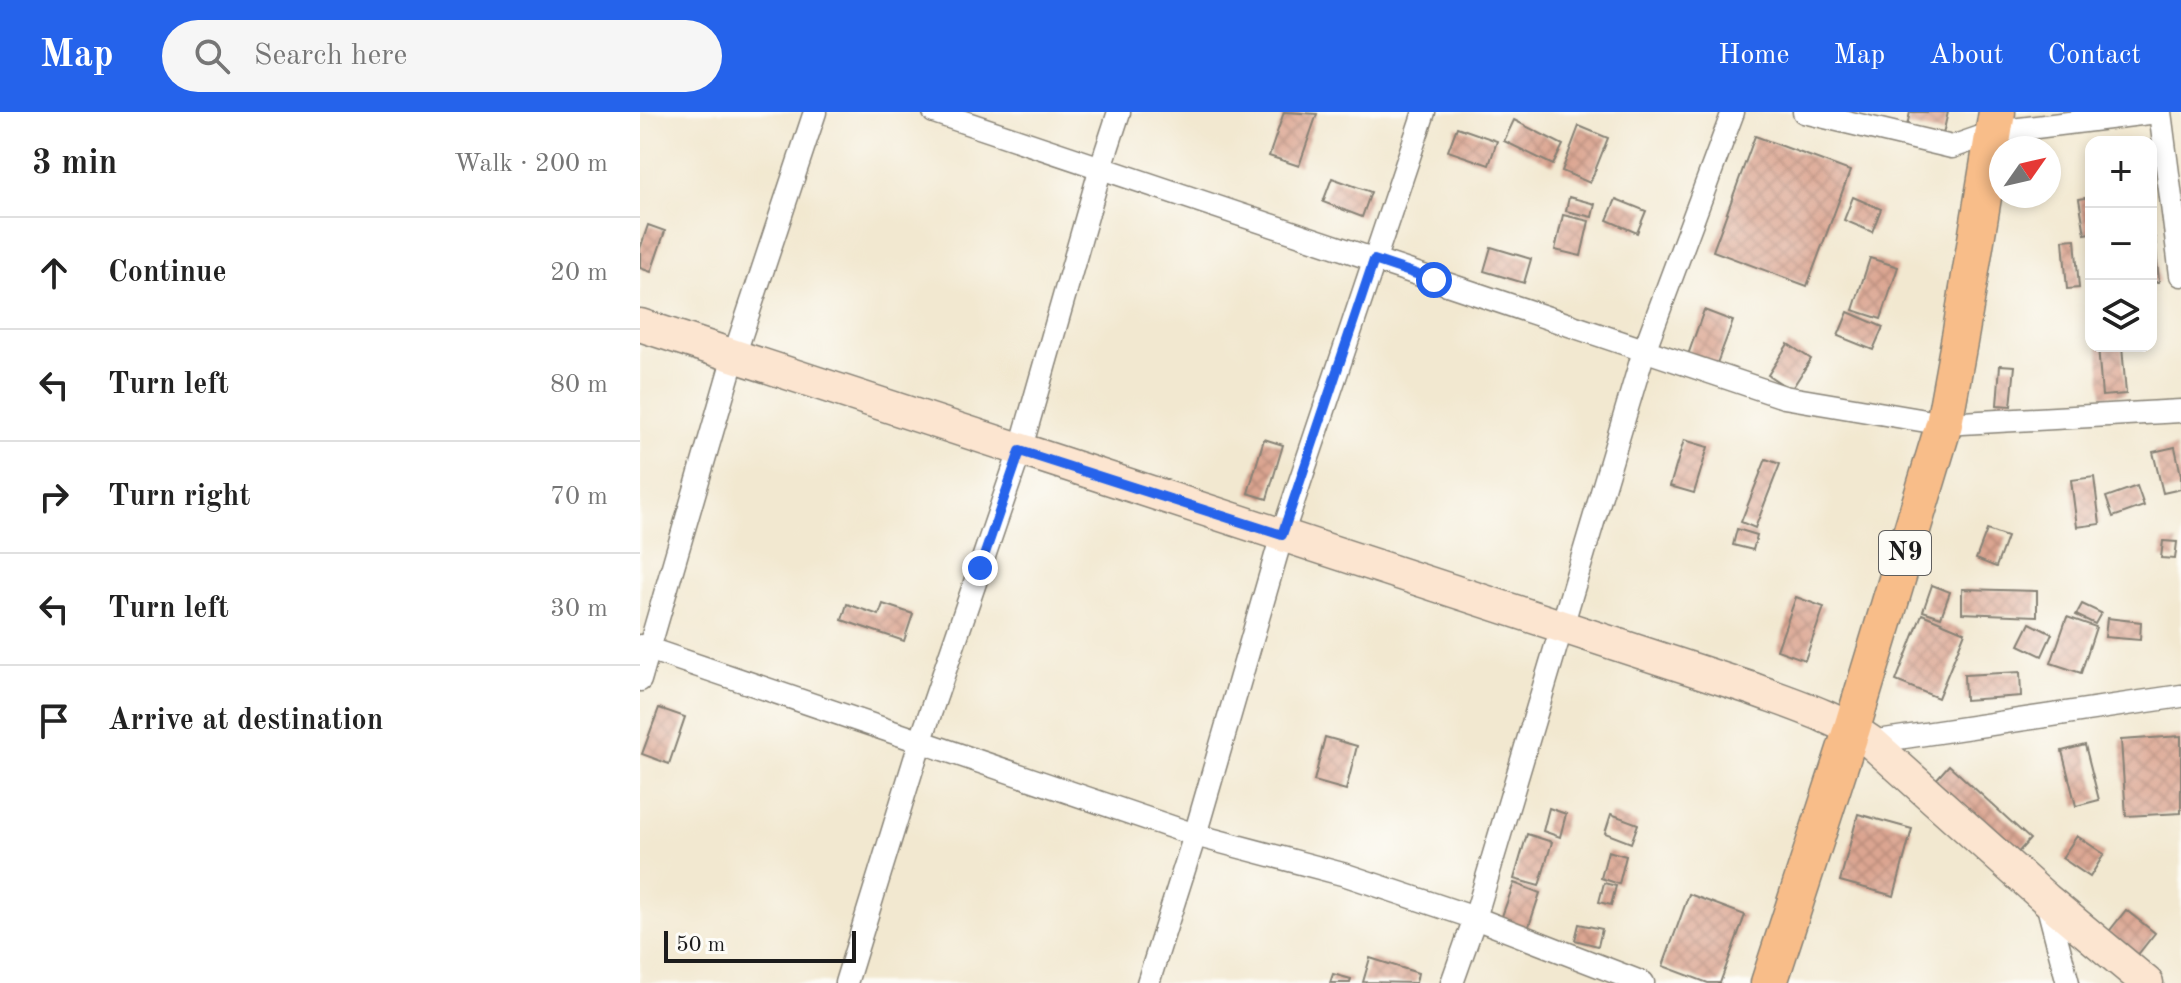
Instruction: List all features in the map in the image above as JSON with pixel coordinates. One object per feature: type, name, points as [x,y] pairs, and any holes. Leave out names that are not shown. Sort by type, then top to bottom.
[{"type":"main road","name":"N9","points":[[1769,983],[1861,735],[1944,424],[1996,122]]},
{"type":"street","points":[[640,680],[645,647],[734,356],[815,112]]},
{"type":"street","points":[[934,112],[1784,397],[1944,424],[2181,411]]},
{"type":"street","points":[[846,983],[920,743],[1020,451],[1119,112]]},
{"type":"street","points":[[1148,983],[1195,835],[1282,535],[1424,112]]},
{"type":"street","points":[[1452,983],[1475,918],[1644,351],[1733,112]]},
{"type":"street","points":[[1804,112],[1952,147],[1996,122],[2158,112],[2181,275]]},
{"type":"street","points":[[640,325],[1753,689],[1861,735],[2046,899],[2147,983]]},
{"type":"street","points":[[645,647],[1195,835],[1346,875],[1475,918],[1643,983]]},
{"type":"street","points":[[1861,735],[2181,696]]},
{"type":"street","points":[[2046,899],[2068,983]]},
{"type":"building","points":[[1284,112],[1317,114],[1299,166],[1269,156]]},
{"type":"building","points":[[1910,112],[1948,112],[1943,134],[1907,126]]},
{"type":"building","points":[[1514,120],[1563,145],[1553,165],[1504,141]]},
{"type":"building","points":[[1579,126],[1608,138],[1590,183],[1562,171]]},
{"type":"building","points":[[1457,127],[1497,141],[1489,165],[1448,151]]},
{"type":"building","points":[[1755,136],[1850,171],[1807,286],[1713,251]]},
{"type":"building","points":[[1332,178],[1371,192],[1362,217],[1323,202]]},
{"type":"building","points":[[1569,197],[1595,204],[1592,217],[1566,211]]},
{"type":"building","points":[[1853,197],[1881,209],[1872,232],[1844,220]]},
{"type":"building","points":[[2085,198],[2085,234],[2079,199]]},
{"type":"building","points":[[1616,199],[1646,211],[1637,233],[1607,220]]},
{"type":"building","points":[[1563,215],[1589,221],[1581,256],[1555,250]]},
{"type":"building","points":[[648,225],[665,231],[651,272],[640,268],[640,249]]},
{"type":"building","points":[[2075,239],[2079,288],[2067,289],[2063,240]]},
{"type":"building","points":[[1491,247],[1531,259],[1524,283],[1484,271]]},
{"type":"building","points":[[1870,258],[1898,267],[1881,319],[1853,310]]},
{"type":"building","points":[[1704,310],[1733,321],[1716,366],[1688,355]]},
{"type":"building","points":[[1848,312],[1883,327],[1873,350],[1838,336]]},
{"type":"building","points":[[1788,344],[1811,359],[1791,390],[1768,375]]},
{"type":"building","points":[[2098,352],[2122,352],[2126,394],[2102,396]]},
{"type":"building","points":[[2000,365],[2015,366],[2011,406],[1997,405]]},
{"type":"building","points":[[1264,439],[1283,445],[1267,499],[1248,493]]},
{"type":"building","points":[[1684,440],[1708,447],[1694,493],[1670,486]]},
{"type":"building","points":[[2175,447],[2181,489],[2163,493],[2153,452]]},
{"type":"building","points":[[1766,459],[1780,464],[1755,528],[1741,522]]},
{"type":"building","points":[[2094,477],[2100,524],[2077,527],[2071,480]]},
{"type":"building","points":[[2137,486],[2144,506],[2113,517],[2106,497]]},
{"type":"building","points":[[1737,529],[1757,535],[1753,550],[1733,545]]},
{"type":"building","points":[[1987,530],[2007,537],[1996,567],[1976,559]]},
{"type":"building","points":[[2163,541],[2177,542],[2175,559],[2161,558]]},
{"type":"building","points":[[1932,585],[1950,592],[1941,617],[1923,611]]},
{"type":"building","points":[[1962,589],[2037,591],[2037,616],[1962,613]]},
{"type":"building","points":[[1796,597],[1824,607],[1805,660],[1777,650]]},
{"type":"building","points":[[847,604],[879,615],[883,604],[913,614],[904,641],[842,620]]},
{"type":"building","points":[[2082,604],[2101,613],[2095,624],[2076,615]]},
{"type":"building","points":[[1922,614],[1965,632],[1938,698],[1896,681]]},
{"type":"building","points":[[2067,617],[2096,627],[2081,673],[2051,663]]},
{"type":"building","points":[[2107,618],[2141,622],[2140,640],[2105,637]]},
{"type":"building","points":[[2030,623],[2052,634],[2042,656],[2019,645]]},
{"type":"building","points":[[2020,672],[2021,696],[1965,700],[1964,675]]},
{"type":"building","points":[[659,708],[685,717],[669,764],[642,754]]},
{"type":"building","points":[[2181,736],[2181,813],[2126,816],[2121,740]]},
{"type":"building","points":[[1325,737],[1357,746],[1346,790],[1314,781]]},
{"type":"building","points":[[2085,745],[2099,800],[2076,806],[2062,751]]},
{"type":"building","points":[[1949,765],[2030,839],[2015,856],[1934,782]]},
{"type":"building","points":[[1549,808],[1566,814],[1560,837],[1543,831]]},
{"type":"building","points":[[1611,814],[1638,824],[1631,843],[1605,833]]},
{"type":"building","points":[[1858,814],[1912,829],[1894,896],[1840,881]]},
{"type":"building","points":[[1527,834],[1552,842],[1539,886],[1514,879]]},
{"type":"building","points":[[2077,836],[2104,854],[2090,877],[2062,858]]},
{"type":"building","points":[[1608,851],[1626,856],[1619,884],[1601,878]]},
{"type":"building","points":[[1514,883],[1540,893],[1528,929],[1501,919]]},
{"type":"building","points":[[1604,883],[1616,886],[1611,905],[1599,902]]},
{"type":"building","points":[[1689,894],[1745,915],[1720,983],[1708,983],[1663,966]]},
{"type":"building","points":[[2126,910],[2155,933],[2136,957],[2107,934]]},
{"type":"building","points":[[1579,924],[1602,929],[1598,946],[1575,940]]},
{"type":"building","points":[[1370,958],[1418,973],[1416,983],[1363,982]]},
{"type":"building","points":[[1333,974],[1351,979],[1350,983],[1330,983]]},
{"type":"route","points":[[980,568],[1020,451],[1282,535],[1374,260],[1434,280]]}]
